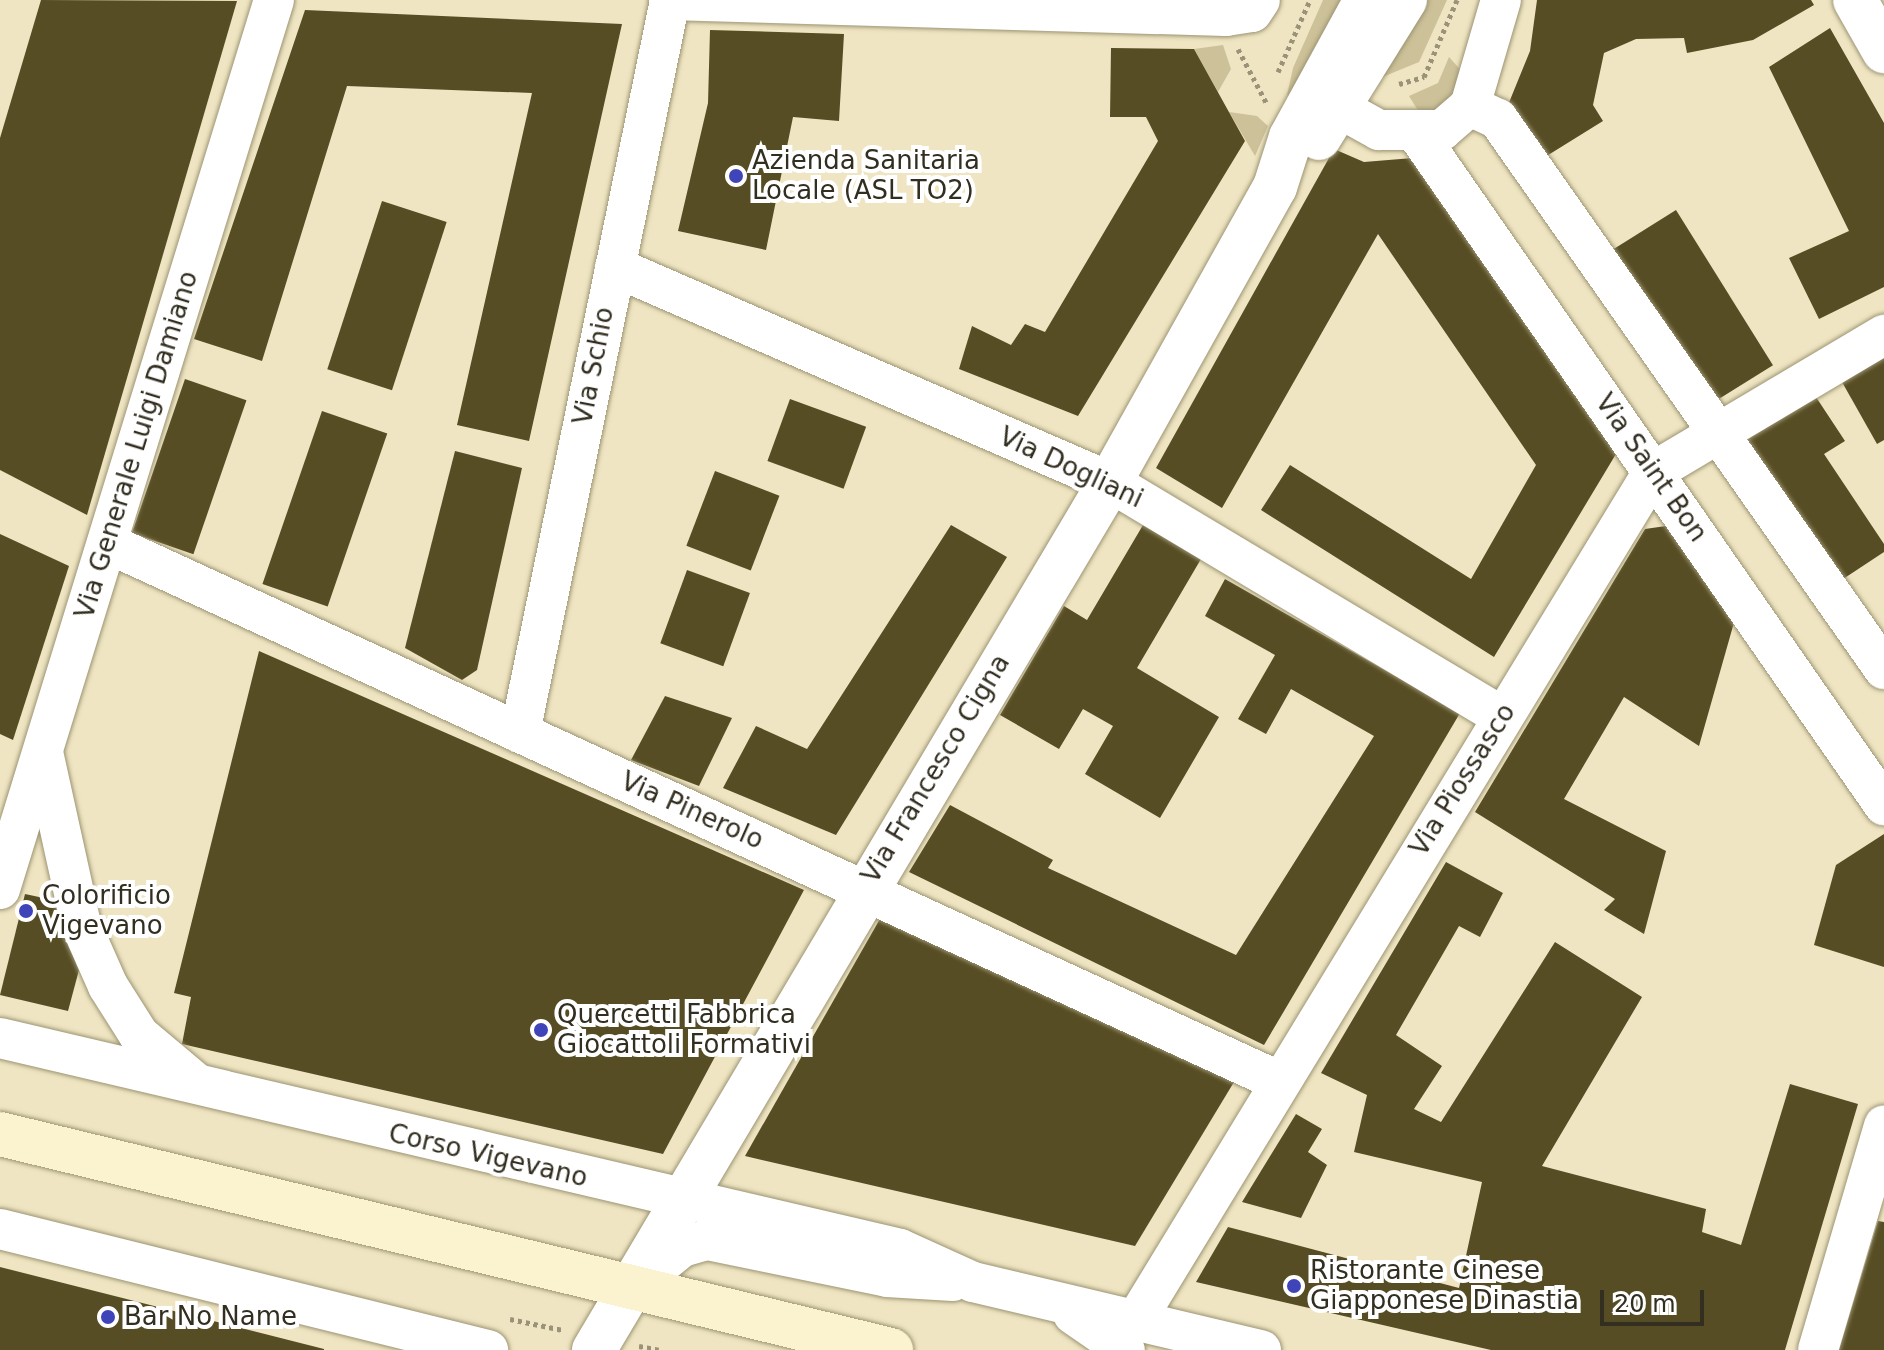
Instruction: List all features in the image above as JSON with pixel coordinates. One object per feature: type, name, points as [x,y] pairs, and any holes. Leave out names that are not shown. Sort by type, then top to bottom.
[{"type":"main road","points":[[0,1134],[629,1291],[891,1350]]},
{"type":"street","name":"Via Generale Luigi Damiano","points":[[0,889],[274,0]]},
{"type":"street","points":[[670,0],[1248,16]]},
{"type":"street","name":"Via Schio","points":[[520,733],[670,0]]},
{"type":"street","points":[[1386,4],[1370,23],[1333,87],[1339,108],[1379,130],[1416,132],[1442,130],[1470,106],[1501,0]]},
{"type":"street","points":[[1855,0],[1884,51]]},
{"type":"street","name":"Via Francesco Cigna","points":[[594,1350],[864,889],[1110,482],[1275,187],[1291,137],[1386,4]]},
{"type":"street","points":[[1470,106],[1498,119],[1708,437],[1884,669]]},
{"type":"street","name":"Via Francesco Cigna","points":[[1275,187],[1298,168],[1339,108]]},
{"type":"street","name":"Via Saint Bon","points":[[1416,132],[1660,466],[1884,805]]},
{"type":"street","name":"Via Dogliani","points":[[615,267],[1110,482],[1502,717]]},
{"type":"street","name":"Via Piossasco","points":[[1130,1335],[1276,1080],[1660,466],[1884,335]]},
{"type":"street","name":"Via Pinerolo","points":[[107,543],[1276,1080]]},
{"type":"street","points":[[43,750],[81,925],[108,986],[139,1035],[202,1088]]},
{"type":"street","name":"Corso Vigevano","points":[[0,1038],[681,1202],[900,1249],[973,1282],[1052,1302],[1130,1335],[1261,1350]]},
{"type":"street","points":[[1818,1350],[1884,1126]]},
{"type":"street","points":[[0,1229],[488,1350]]},
{"type":"street","name":"Corso Vigevano","points":[[629,1291],[682,1247],[707,1240],[887,1277],[973,1282]]},
{"type":"path","points":[[1265,102],[1310,0]]},
{"type":"path","points":[[1381,89],[1424,77],[1457,0]]},
{"type":"path","points":[[1248,16],[1265,102],[1271,112]]},
{"type":"shaded area","points":[[1323,0],[1354,0],[1296,98],[1287,95],[1293,68]]},
{"type":"shaded area","points":[[1425,0],[1447,0],[1419,62],[1380,78]]},
{"type":"shaded area","points":[[1223,45],[1231,69],[1218,92],[1194,49]]},
{"type":"shaded area","points":[[1449,57],[1466,76],[1450,105],[1422,117],[1409,96],[1438,83]]},
{"type":"shaded area","points":[[1229,112],[1257,116],[1268,126],[1255,156]]},
{"type":"building","points":[[41,0],[237,1],[87,515],[0,470],[0,138]]},
{"type":"building","points":[[1537,0],[1811,0],[1814,5],[1753,40],[1687,53],[1684,38],[1636,39],[1604,53],[1593,105],[1603,121],[1545,157],[1508,105],[1530,51]]},
{"type":"building","points":[[305,10],[622,24],[529,441],[457,425],[532,93],[347,86],[262,361],[194,339]]},
{"type":"building","points":[[1830,28],[1884,123],[1884,287],[1819,319],[1789,258],[1849,231],[1769,67]]},
{"type":"building","name":"Azienda Sanitaria Locale (ASL TO2)","points":[[710,30],[844,34],[839,121],[793,117],[766,250],[678,231],[708,103]]},
{"type":"building","points":[[1111,48],[1194,49],[1245,141],[1078,416],[959,369],[972,326],[1011,345],[1025,324],[1045,332],[1158,141],[1146,117],[1110,117]]},
{"type":"building","points":[[1334,149],[1364,162],[1425,157],[1619,449],[1494,657],[1261,510],[1290,465],[1471,579],[1536,465],[1378,234],[1222,508],[1156,468]]},
{"type":"building","points":[[382,201],[447,222],[392,390],[327,369]]},
{"type":"building","points":[[1676,210],[1773,365],[1705,408],[1608,252]]},
{"type":"building","points":[[1884,358],[1884,440],[1877,444],[1842,382]]},
{"type":"building","points":[[185,379],[246,400],[193,554],[132,533]]},
{"type":"building","points":[[1814,394],[1845,441],[1824,454],[1884,544],[1884,552],[1834,585],[1740,443]]},
{"type":"building","points":[[790,399],[866,427],[844,489],[767,461]]},
{"type":"building","points":[[322,411],[387,433],[328,606],[262,584]]},
{"type":"building","points":[[455,451],[522,468],[477,670],[462,680],[405,648]]},
{"type":"building","points":[[715,471],[779,496],[751,570],[686,546]]},
{"type":"building","points":[[951,525],[1007,557],[836,835],[723,788],[756,726],[807,749]]},
{"type":"building","points":[[1143,525],[1201,559],[1137,668],[1219,717],[1160,818],[1085,774],[1113,726],[1083,709],[1059,749],[1000,715],[1064,606],[1087,620]]},
{"type":"building","points":[[1673,525],[1735,619],[1699,746],[1624,697],[1564,799],[1666,851],[1644,934],[1604,910],[1615,899],[1475,812],[1645,529]]},
{"type":"building","points":[[0,534],[69,566],[13,740],[0,734]]},
{"type":"building","points":[[687,570],[750,593],[723,666],[660,643]]},
{"type":"building","points":[[1225,579],[1460,713],[1264,1045],[909,872],[950,805],[1053,860],[1048,868],[1236,955],[1374,736],[1291,689],[1266,734],[1238,719],[1275,655],[1205,616]]},
{"type":"building","points":[[259,651],[804,890],[663,1154],[182,1044],[191,997],[174,993]]},
{"type":"building","points":[[665,696],[732,718],[699,786],[631,760]]},
{"type":"building","points":[[1884,834],[1884,967],[1814,945],[1836,865]]},
{"type":"building","points":[[1446,862],[1503,893],[1480,937],[1459,926],[1396,1035],[1442,1066],[1414,1109],[1441,1122],[1555,942],[1642,997],[1542,1166],[1706,1209],[1702,1232],[1741,1245],[1790,1084],[1858,1104],[1785,1350],[1491,1350],[1196,1282],[1228,1227],[1459,1288],[1482,1182],[1354,1152],[1367,1095],[1321,1073]]},
{"type":"building","points":[[25,894],[53,900],[79,970],[68,1011],[0,995]]},
{"type":"building","points":[[881,917],[1237,1077],[1135,1246],[745,1156]]},
{"type":"building","points":[[1296,1114],[1322,1129],[1308,1152],[1327,1165],[1301,1218],[1242,1202]]},
{"type":"building","points":[[1878,1221],[1884,1222],[1884,1350],[1839,1350]]},
{"type":"building","points":[[0,1267],[324,1349],[324,1350],[0,1350]]},
{"type":"place","name":"Azienda Sanitaria Locale (ASL TO2)","points":[[736,176]]},
{"type":"place","name":"Colorificio Vigevano","points":[[26,911]]},
{"type":"place","name":"Quercetti Fabbrica Giocattoli Formativi","points":[[541,1030]]},
{"type":"place","name":"Ristorante Cinese Giapponese Dinastia","points":[[1294,1286]]},
{"type":"place","name":"Bar No Name","points":[[108,1317]]}]
